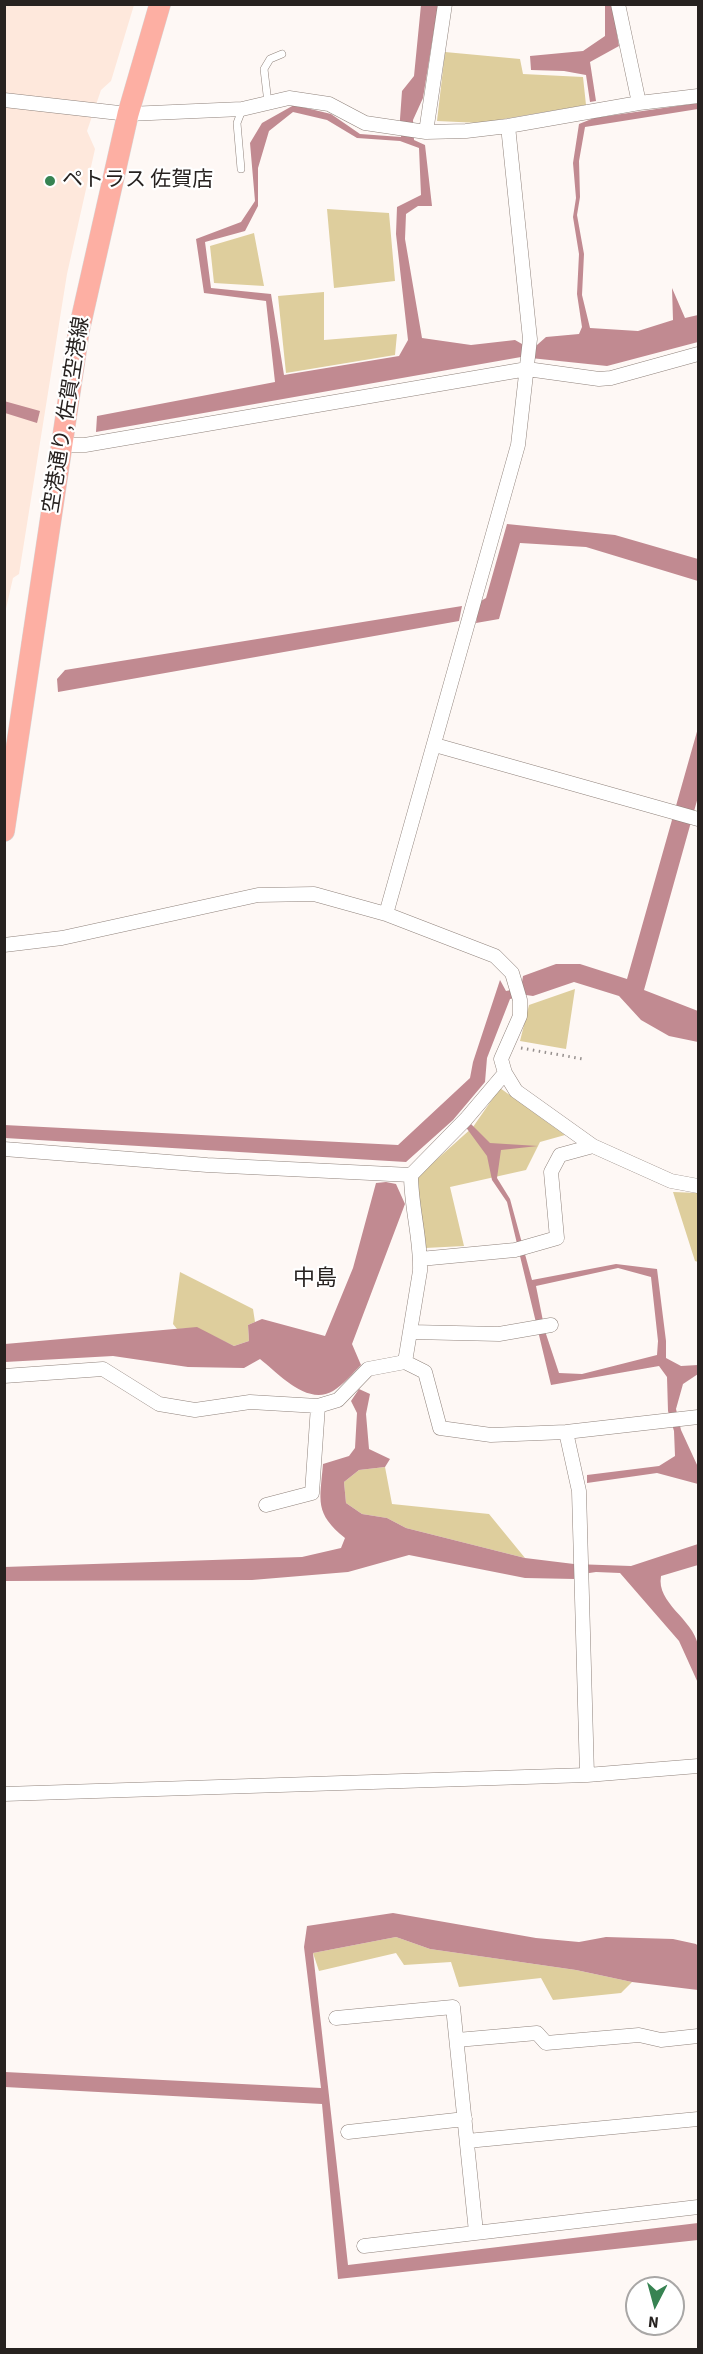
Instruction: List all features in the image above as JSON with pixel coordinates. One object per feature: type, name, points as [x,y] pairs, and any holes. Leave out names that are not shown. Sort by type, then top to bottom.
[{"type":"main road","name":"空港通り, 佐賀空港線","points":[[4,831],[79,330],[128,114],[159,4]]},
{"type":"street","points":[[422,131],[445,4]]},
{"type":"street","points":[[618,4],[639,104]]},
{"type":"street","points":[[4,100],[128,114],[242,109],[289,98],[329,104],[365,123],[422,131],[466,131],[699,96]]},
{"type":"street","points":[[386,914],[518,445],[530,339],[508,126]]},
{"type":"street","points":[[63,445],[85,445],[527,369],[599,379],[611,378],[699,354]]},
{"type":"street","points":[[435,745],[698,818]]},
{"type":"street","points":[[4,945],[62,938],[258,895],[314,894],[386,914],[495,956],[512,973],[520,1000],[520,1016],[501,1059],[505,1073],[516,1091],[593,1146],[671,1180],[699,1185]]},
{"type":"street","points":[[405,1362],[420,1259],[411,1200],[411,1175],[466,1119],[505,1073]]},
{"type":"street","points":[[420,1259],[521,1248],[557,1238],[551,1172],[560,1155],[593,1146]]},
{"type":"street","points":[[4,1149],[207,1165],[411,1175]]},
{"type":"street","points":[[411,1332],[499,1334],[551,1325]]},
{"type":"street","points":[[4,1376],[103,1370],[159,1404],[195,1410],[250,1402],[318,1406],[338,1400],[368,1369],[405,1362],[425,1372],[440,1428],[491,1434],[566,1432],[699,1417]]},
{"type":"street","points":[[266,1505],[312,1493],[318,1406]]},
{"type":"street","points":[[566,1432],[579,1491],[586,1775]]},
{"type":"street","points":[[4,1794],[586,1775],[699,1766]]},
{"type":"street","points":[[336,2019],[453,2007],[476,2232]]},
{"type":"street","points":[[457,2040],[537,2034],[546,2043],[639,2035],[661,2040],[699,2036]]},
{"type":"street","points":[[348,2132],[465,2119]]},
{"type":"street","points":[[467,2141],[699,2120]]},
{"type":"street","points":[[364,2246],[699,2207]]},
{"type":"lane","points":[[268,103],[264,69],[270,59],[282,54]]},
{"type":"lane","points":[[241,169],[237,123],[242,109]]},
{"type":"path","points":[[507,1046],[583,1059]]},
{"type":"shaded area","points":[[5,5],[134,5],[111,81],[101,90],[87,131],[95,149],[67,274],[19,574],[13,578],[5,613]]},
{"type":"shaded area","points":[[421,5],[438,5],[423,98],[413,120],[414,140],[425,145],[432,206],[418,206],[406,214],[405,239],[422,338],[471,345],[515,340],[522,344],[537,345],[546,337],[579,334],[582,327],[577,294],[579,254],[573,217],[576,198],[573,163],[579,124],[594,118],[698,103],[698,109],[585,127],[579,161],[580,197],[577,215],[584,254],[582,295],[590,328],[638,331],[673,320],[672,288],[685,318],[698,315],[698,342],[607,366],[521,357],[96,432],[97,416],[275,382],[266,301],[204,293],[196,239],[241,222],[255,201],[250,143],[262,123],[294,105],[331,114],[360,134],[401,137],[402,91],[414,76]],"holes":[[[293,112],[327,120],[357,138],[400,141],[419,148],[421,195],[397,207],[396,234],[408,340],[399,356],[284,375],[271,294],[211,288],[205,242],[245,231],[258,206],[258,168],[269,131]]]},
{"type":"shaded area","points":[[605,5],[612,5],[619,46],[590,62],[596,101],[590,102],[586,75],[564,71],[531,70],[530,56],[583,51],[605,36]]},
{"type":"shaded area","points":[[445,52],[520,59],[523,74],[583,77],[586,105],[480,123],[437,121]]},
{"type":"shaded area","points":[[327,209],[389,213],[395,281],[334,288]]},
{"type":"shaded area","points":[[254,233],[264,286],[214,283],[210,246]]},
{"type":"shaded area","points":[[324,292],[324,340],[397,334],[395,355],[286,373],[278,296]]},
{"type":"shaded area","points":[[4,401],[40,411],[37,423],[5,413]]},
{"type":"shaded area","points":[[507,524],[615,535],[698,559],[698,581],[586,547],[520,543],[499,619],[476,623],[479,602],[486,598]]},
{"type":"shaded area","points":[[462,606],[459,621],[58,692],[57,679],[65,670]]},
{"type":"shaded area","points":[[698,728],[698,797],[644,990],[698,1011],[698,1042],[669,1036],[641,1020],[619,996],[574,982],[533,996],[526,995],[510,999],[487,1058],[485,1082],[453,1120],[406,1162],[5,1138],[4,1125],[398,1145],[470,1078],[473,1062],[500,980],[506,991],[521,988],[523,976],[556,964],[580,964],[627,979]]},
{"type":"shaded area","points":[[575,989],[566,1049],[520,1041],[529,1005]]},
{"type":"shaded area","points":[[500,1088],[565,1135],[540,1142],[526,1170],[450,1187],[464,1246],[425,1248],[416,1178],[473,1127]]},
{"type":"shaded area","points":[[470,1123],[490,1143],[538,1146],[501,1150],[497,1178],[510,1199],[532,1280],[616,1264],[657,1269],[666,1358],[681,1366],[698,1365],[698,1374],[683,1384],[676,1409],[681,1430],[698,1467],[698,1484],[657,1473],[587,1483],[587,1475],[659,1466],[675,1456],[674,1431],[668,1411],[667,1377],[659,1366],[551,1385],[507,1202],[492,1180],[487,1156],[465,1126]],"holes":[[[618,1268],[651,1277],[658,1341],[657,1355],[582,1374],[559,1373],[545,1331],[536,1286]]]},
{"type":"shaded area","points":[[376,1183],[396,1184],[405,1204],[352,1344],[361,1365],[333,1391],[323,1395],[303,1391],[285,1380],[260,1359],[244,1368],[188,1367],[113,1356],[5,1362],[5,1344],[197,1327],[234,1346],[249,1341],[248,1325],[262,1319],[325,1336],[353,1268]]},
{"type":"shaded area","points":[[673,1192],[698,1193],[698,1262],[695,1261]]},
{"type":"shaded area","points":[[180,1272],[253,1309],[255,1322],[248,1325],[249,1341],[234,1346],[197,1328],[177,1329],[173,1324]]},
{"type":"shaded area","points":[[359,1389],[370,1394],[366,1414],[369,1449],[390,1459],[385,1467],[359,1470],[344,1482],[346,1503],[362,1514],[387,1518],[406,1528],[525,1558],[574,1564],[631,1566],[698,1544],[698,1565],[661,1576],[661,1586],[669,1603],[695,1636],[699,1654],[698,1683],[679,1641],[620,1573],[596,1572],[576,1575],[575,1579],[525,1578],[409,1555],[348,1572],[252,1580],[5,1581],[4,1567],[302,1557],[341,1548],[345,1538],[328,1521],[321,1506],[323,1464],[349,1456],[355,1448],[357,1413],[351,1401]]},
{"type":"shaded area","points":[[385,1467],[392,1504],[489,1514],[525,1558],[406,1528],[387,1518],[362,1514],[346,1503],[344,1482],[359,1470]]},
{"type":"shaded area","points":[[393,1913],[536,1938],[579,1942],[606,1937],[673,1939],[696,1944],[698,1946],[698,1990],[632,1982],[576,1970],[430,1949],[396,1937],[313,1953],[348,2265],[698,2223],[698,2240],[338,2279],[322,2104],[5,2087],[5,2072],[321,2088],[304,1947],[307,1926]]},
{"type":"shaded area","points":[[396,1937],[430,1949],[576,1970],[632,1982],[621,1993],[553,2000],[541,1978],[459,1987],[451,1962],[404,1965],[396,1953],[319,1971],[313,1953]]},
{"type":"place","name":"ペトラス 佐賀店","points":[[50,181]]},
{"type":"district","name":"中島","points":[[315,1280]]}]
